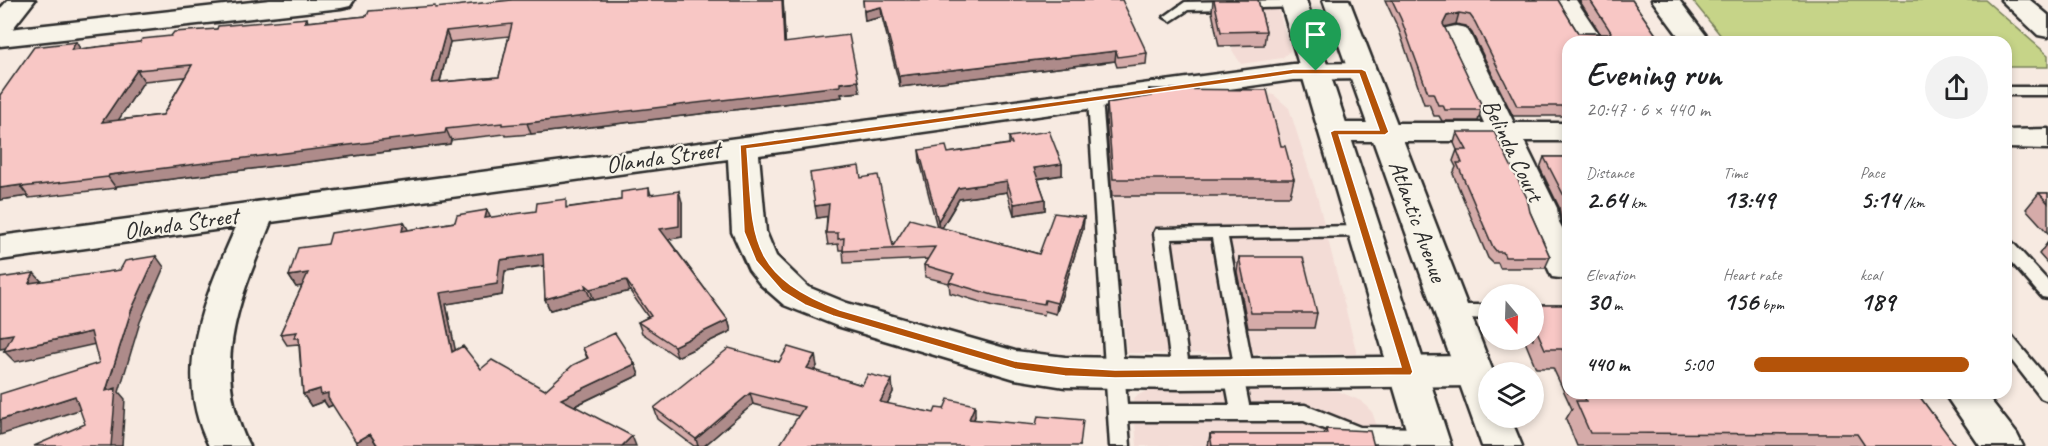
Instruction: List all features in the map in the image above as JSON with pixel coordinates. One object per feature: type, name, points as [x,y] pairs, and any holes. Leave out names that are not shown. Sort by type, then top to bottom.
[{"type":"street","points":[[0,26],[22,0]]},
{"type":"street","points":[[0,38],[341,0]]},
{"type":"street","name":"Atlantic Avenue","points":[[1336,0],[1478,382]]},
{"type":"street","points":[[1563,0],[1586,36]]},
{"type":"street","points":[[1665,0],[1692,36]]},
{"type":"street","points":[[2014,0],[2048,29]]},
{"type":"street","points":[[1294,2],[1429,441]]},
{"type":"street","name":"Belinda Court","points":[[1456,34],[1541,208],[1543,222],[1562,264]]},
{"type":"street","name":"Olanda Street","points":[[0,248],[1293,72],[1362,71]]},
{"type":"street","points":[[1334,132],[1562,132]]},
{"type":"street","points":[[2012,140],[2048,140]]},
{"type":"street","points":[[743,147],[749,232],[753,247],[772,275],[796,296],[837,313],[1015,365],[1065,372],[1181,374],[1474,371]]},
{"type":"street","points":[[229,446],[212,401],[208,376],[209,359],[222,303],[259,212]]},
{"type":"street","points":[[1968,399],[2003,446]]},
{"type":"street","points":[[1495,428],[1502,446]]},
{"type":"lane","points":[[1171,17],[1185,6],[1294,2]]},
{"type":"lane","points":[[2012,91],[2048,91]]},
{"type":"lane","points":[[1095,99],[1120,446]]},
{"type":"lane","points":[[1219,232],[1239,373],[1241,413]]},
{"type":"lane","points":[[1181,374],[1162,233],[1365,232]]},
{"type":"lane","points":[[2012,253],[2048,292]]},
{"type":"lane","points":[[1452,312],[1478,312]]},
{"type":"lane","points":[[2012,348],[2048,393]]},
{"type":"lane","points":[[1118,413],[1305,413],[1359,435],[1429,441]]},
{"type":"shaded area","points":[[1209,0],[1276,0],[1290,51],[1282,58],[1241,64],[1232,50],[1234,46],[1229,26],[1215,26]]},
{"type":"shaded area","points":[[1246,90],[1274,95],[1289,108],[1317,196],[1357,354],[1127,353],[1104,110]]},
{"type":"shaded area","points":[[1146,391],[1338,391],[1361,401],[1372,412],[1384,446],[1137,446],[1133,401],[1135,397]]},
{"type":"green space","points":[[1692,0],[1985,0],[2048,55],[2048,67],[2012,67],[2012,36],[1721,36]]},
{"type":"building","points":[[512,0],[782,0],[784,43],[849,35],[858,81],[840,83],[840,86],[527,123],[502,125],[502,123],[446,129],[445,133],[109,175],[108,177],[0,188],[0,95],[34,47],[76,42],[71,50],[140,42],[142,39],[171,36],[174,32],[217,29],[218,26],[307,18],[305,22],[367,16],[369,11],[435,6],[435,8]],"holes":[[[512,24],[499,77],[432,83],[446,31]],[[192,65],[163,115],[102,122],[137,70]]]},
{"type":"building","points":[[863,0],[1122,0],[1147,53],[1118,57],[1116,51],[899,76],[881,7],[864,11]]},
{"type":"building","points":[[1214,0],[1258,0],[1266,31],[1221,32]]},
{"type":"building","points":[[1392,0],[1558,0],[1578,33],[1608,34],[1611,32],[1590,0],[1632,0],[1657,36],[1562,36],[1562,106],[1517,106],[1470,15],[1459,13],[1447,16],[1443,24],[1482,110],[1445,110],[1443,105],[1438,105],[1433,93],[1428,93]]},
{"type":"building","points":[[1149,89],[1267,90],[1281,146],[1285,146],[1294,179],[1113,179],[1107,103],[1152,96]]},
{"type":"building","points":[[1049,131],[1062,164],[1034,168],[1045,199],[1014,204],[1007,181],[958,188],[938,221],[919,150],[946,146],[948,153],[1012,144],[1009,137]]},
{"type":"building","points":[[1457,132],[1494,132],[1527,198],[1530,212],[1550,257],[1505,257],[1503,252],[1497,252],[1493,247],[1457,163],[1462,163],[1457,150],[1467,150]]},
{"type":"building","points":[[1544,157],[1562,157],[1562,192]]},
{"type":"building","points":[[859,166],[861,178],[878,175],[893,246],[910,219],[1039,254],[1054,213],[1084,217],[1057,303],[1045,300],[1044,304],[993,295],[949,282],[954,274],[924,265],[935,247],[843,251],[844,238],[838,239],[838,233],[826,233],[829,204],[815,206],[810,173]]},
{"type":"building","points":[[649,188],[649,195],[679,191],[679,226],[660,229],[728,320],[674,346],[638,322],[651,316],[626,280],[590,289],[585,285],[586,288],[545,299],[543,254],[500,260],[497,284],[440,293],[452,352],[463,346],[481,369],[492,360],[545,390],[573,365],[588,358],[583,348],[615,333],[635,364],[561,399],[632,436],[622,446],[378,446],[370,434],[356,442],[328,398],[328,393],[321,395],[320,389],[303,394],[299,338],[294,338],[297,332],[280,334],[308,273],[289,276],[298,248],[328,244],[331,233],[404,222],[402,231],[455,222],[457,215],[487,210],[485,218],[536,211],[537,203],[566,199],[566,208],[621,200],[621,192]]},
{"type":"building","points":[[2039,193],[2048,193],[2048,203]]},
{"type":"building","points":[[156,256],[131,311],[106,391],[116,388],[111,446],[34,446],[85,424],[75,396],[0,420],[0,394],[99,363],[91,332],[4,351],[13,334],[0,336],[0,278],[34,273],[29,283],[120,270],[125,261]]},
{"type":"building","points":[[1239,257],[1303,257],[1317,313],[1251,313]]},
{"type":"building","points":[[1544,305],[1562,305],[1562,349],[1545,349]]},
{"type":"building","points":[[788,347],[815,355],[807,368],[862,385],[868,374],[892,380],[880,402],[934,413],[936,408],[944,409],[948,399],[975,405],[969,419],[1036,425],[1038,416],[1083,420],[1080,446],[779,446],[804,407],[750,393],[696,439],[654,408],[729,348],[779,362]]},
{"type":"building","points":[[1585,399],[1921,399],[1956,446],[1865,446],[1857,434],[1590,433],[1576,401],[1586,401]]},
{"type":"building","points":[[1326,429],[1370,431],[1374,446],[1212,446],[1210,434],[1327,434]]},
{"type":"route","points":[[1316,71],[1362,71],[1385,132],[1334,132],[1407,372],[1115,374],[1065,372],[1015,365],[837,313],[809,302],[785,288],[761,261],[753,247],[749,232],[743,147],[1293,72],[1316,71]]}]
